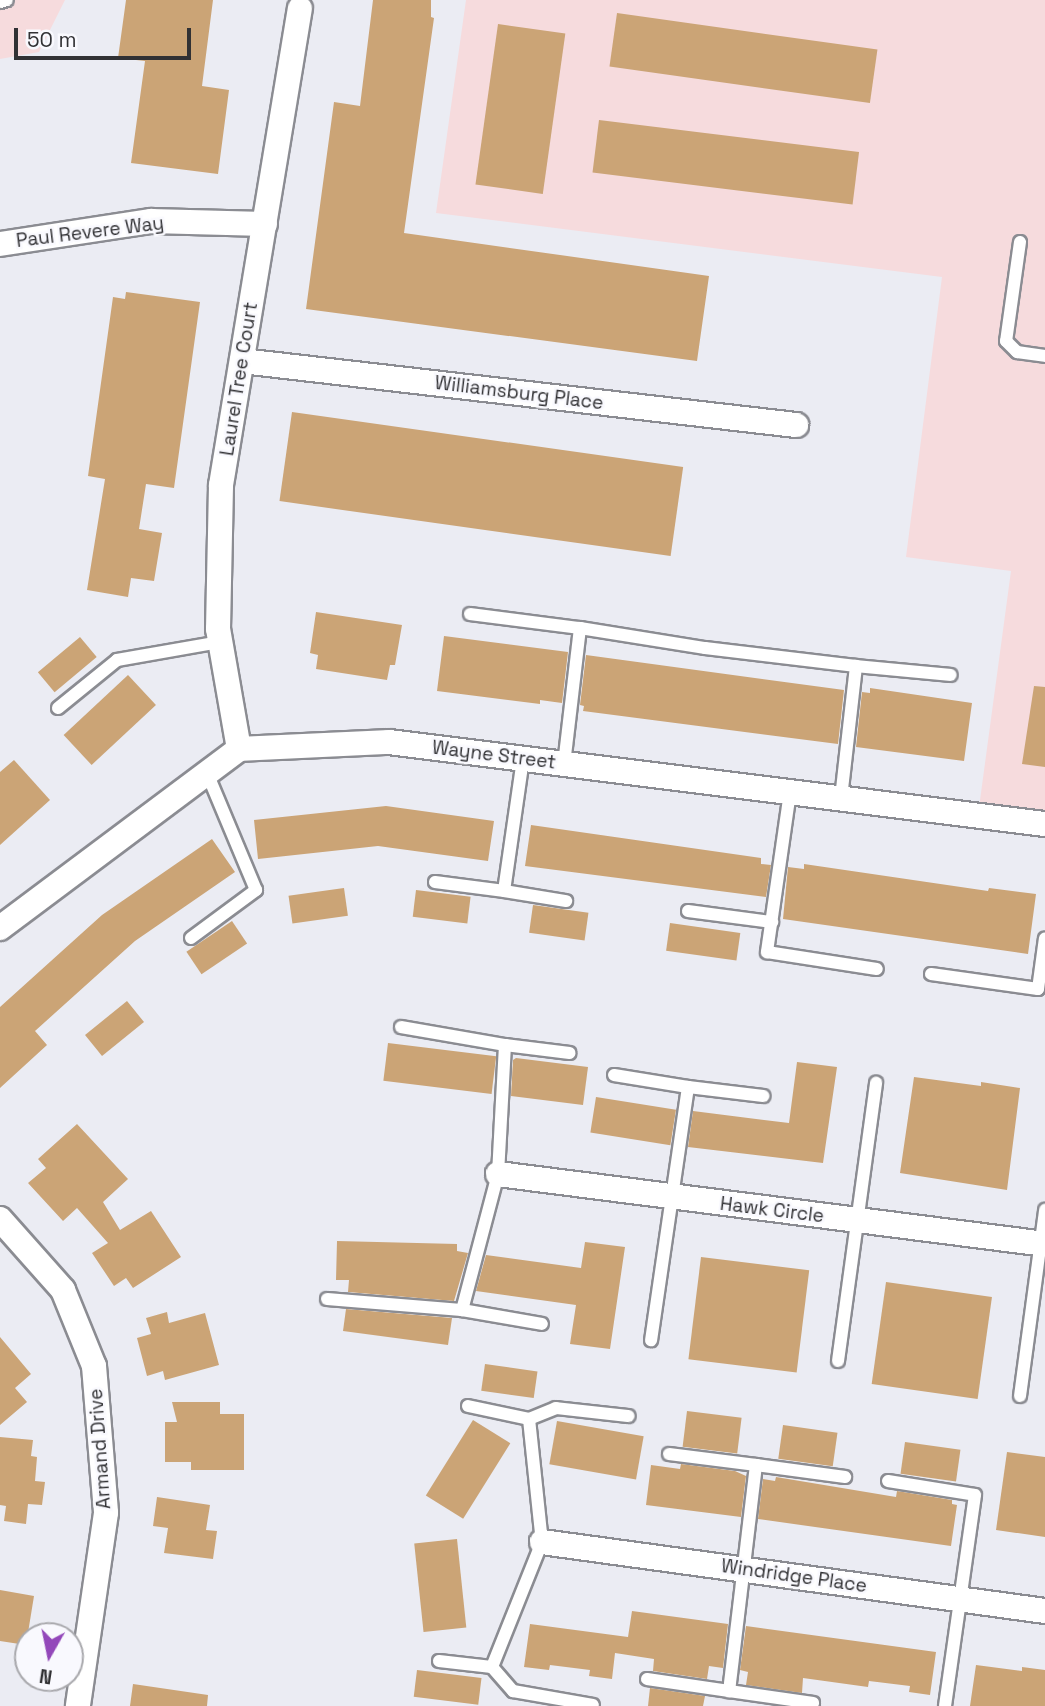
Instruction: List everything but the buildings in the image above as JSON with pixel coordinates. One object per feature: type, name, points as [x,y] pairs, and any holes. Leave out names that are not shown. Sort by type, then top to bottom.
[{"type":"street","name":"Laurel Tree Court","points":[[239,749],[220,642],[221,485],[300,9]]},
{"type":"street","name":"Paul Revere Way","points":[[0,244],[151,221],[265,224]]},
{"type":"street","name":"Williamsburg Place","points":[[242,361],[796,425]]},
{"type":"street","name":"Wayne Street","points":[[239,749],[389,742],[1045,824]]},
{"type":"street","points":[[0,928],[239,749]]},
{"type":"street","name":"Hawk Circle","points":[[498,1174],[1043,1244]]},
{"type":"street","name":"Armand Drive","points":[[0,1219],[63,1290],[94,1366],[106,1513],[78,1706]]},
{"type":"street","name":"Windridge Place","points":[[542,1542],[1045,1611]]},
{"type":"lane","points":[[0,2],[7,0]]},
{"type":"lane","points":[[1020,242],[1006,341],[1017,352],[1045,356]]},
{"type":"lane","points":[[470,614],[705,648],[951,675]]},
{"type":"lane","points":[[564,764],[580,628]]},
{"type":"lane","points":[[58,708],[117,660],[220,642]]},
{"type":"lane","points":[[841,798],[856,666]]},
{"type":"lane","points":[[504,891],[523,759]]},
{"type":"lane","points":[[191,938],[256,890],[207,773]]},
{"type":"lane","points":[[790,792],[767,952],[877,968]]},
{"type":"lane","points":[[435,882],[566,901]]},
{"type":"lane","points":[[688,911],[772,922]]},
{"type":"lane","points":[[931,974],[1038,989],[1045,938]]},
{"type":"lane","points":[[401,1027],[570,1053]]},
{"type":"lane","points":[[463,1310],[498,1174],[505,1045]]},
{"type":"lane","points":[[614,1074],[763,1096]]},
{"type":"lane","points":[[838,1361],[855,1221],[876,1083]]},
{"type":"lane","points":[[651,1340],[688,1087]]},
{"type":"lane","points":[[1020,1396],[1043,1244],[1045,1210]]},
{"type":"lane","points":[[327,1299],[463,1310],[542,1324]]},
{"type":"lane","points":[[468,1406],[529,1419],[556,1408],[629,1416]]},
{"type":"lane","points":[[492,1667],[542,1542],[529,1419]]},
{"type":"lane","points":[[670,1454],[845,1477]]},
{"type":"lane","points":[[729,1691],[756,1465]]},
{"type":"lane","points":[[888,1481],[975,1495],[945,1706]]},
{"type":"lane","points":[[439,1661],[492,1667],[513,1691],[593,1704]]},
{"type":"lane","points":[[647,1679],[813,1703]]},
{"type":"shaded area","points":[[0,0],[65,0],[39,52],[0,59]]},
{"type":"shaded area","points":[[466,0],[1045,0],[1045,824],[978,815],[1011,571],[906,557],[942,277],[436,213]]}]
